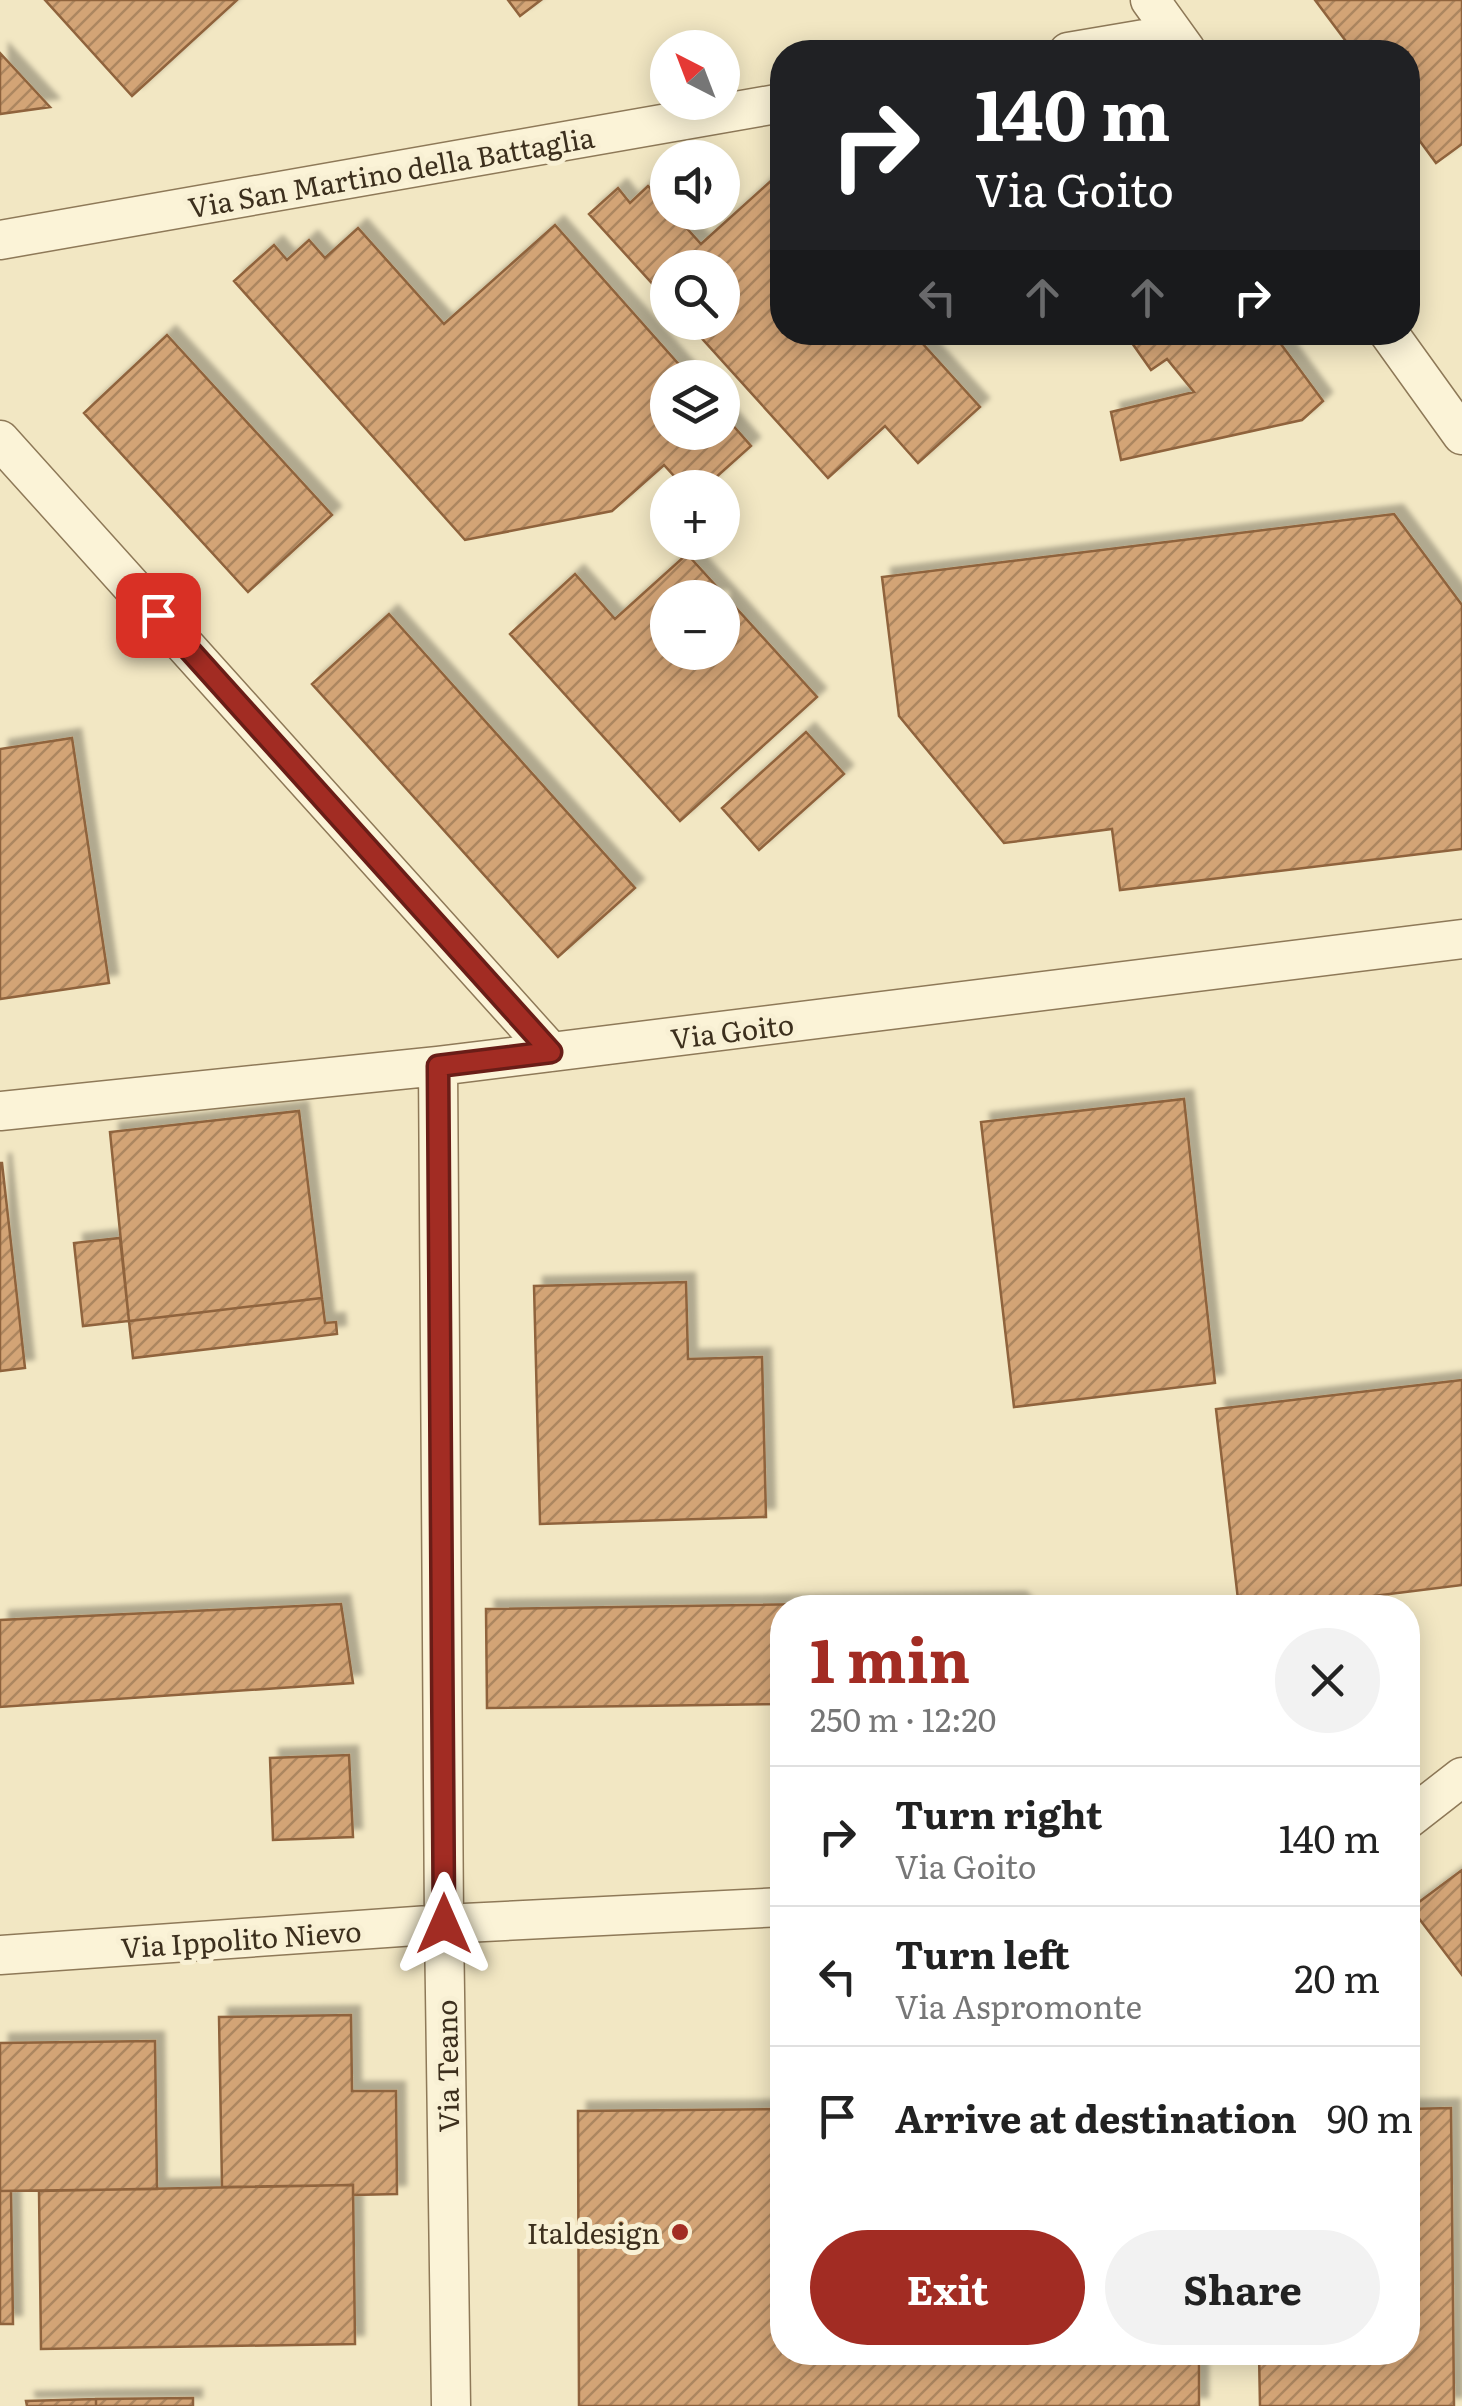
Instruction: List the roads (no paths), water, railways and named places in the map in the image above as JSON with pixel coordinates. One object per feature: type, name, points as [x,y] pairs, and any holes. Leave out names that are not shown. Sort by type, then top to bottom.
[{"type":"street","points":[[1150,0],[1179,40]]},
{"type":"street","name":"Via San Martino della Battaglia","points":[[0,240],[770,105]]},
{"type":"street","points":[[1397,345],[1462,436]]},
{"type":"street","points":[[0,440],[551,1052]]},
{"type":"street","name":"Via Goito","points":[[0,1111],[438,1066],[1462,939]]},
{"type":"street","name":"Via Teano","points":[[438,1066],[452,2406]]},
{"type":"street","points":[[1420,1810],[1462,1777]]},
{"type":"street","name":"Via Ippolito Nievo","points":[[0,1955],[444,1924],[770,1908]]},
{"type":"place","name":"Italdesign","points":[[680,2232]]}]
